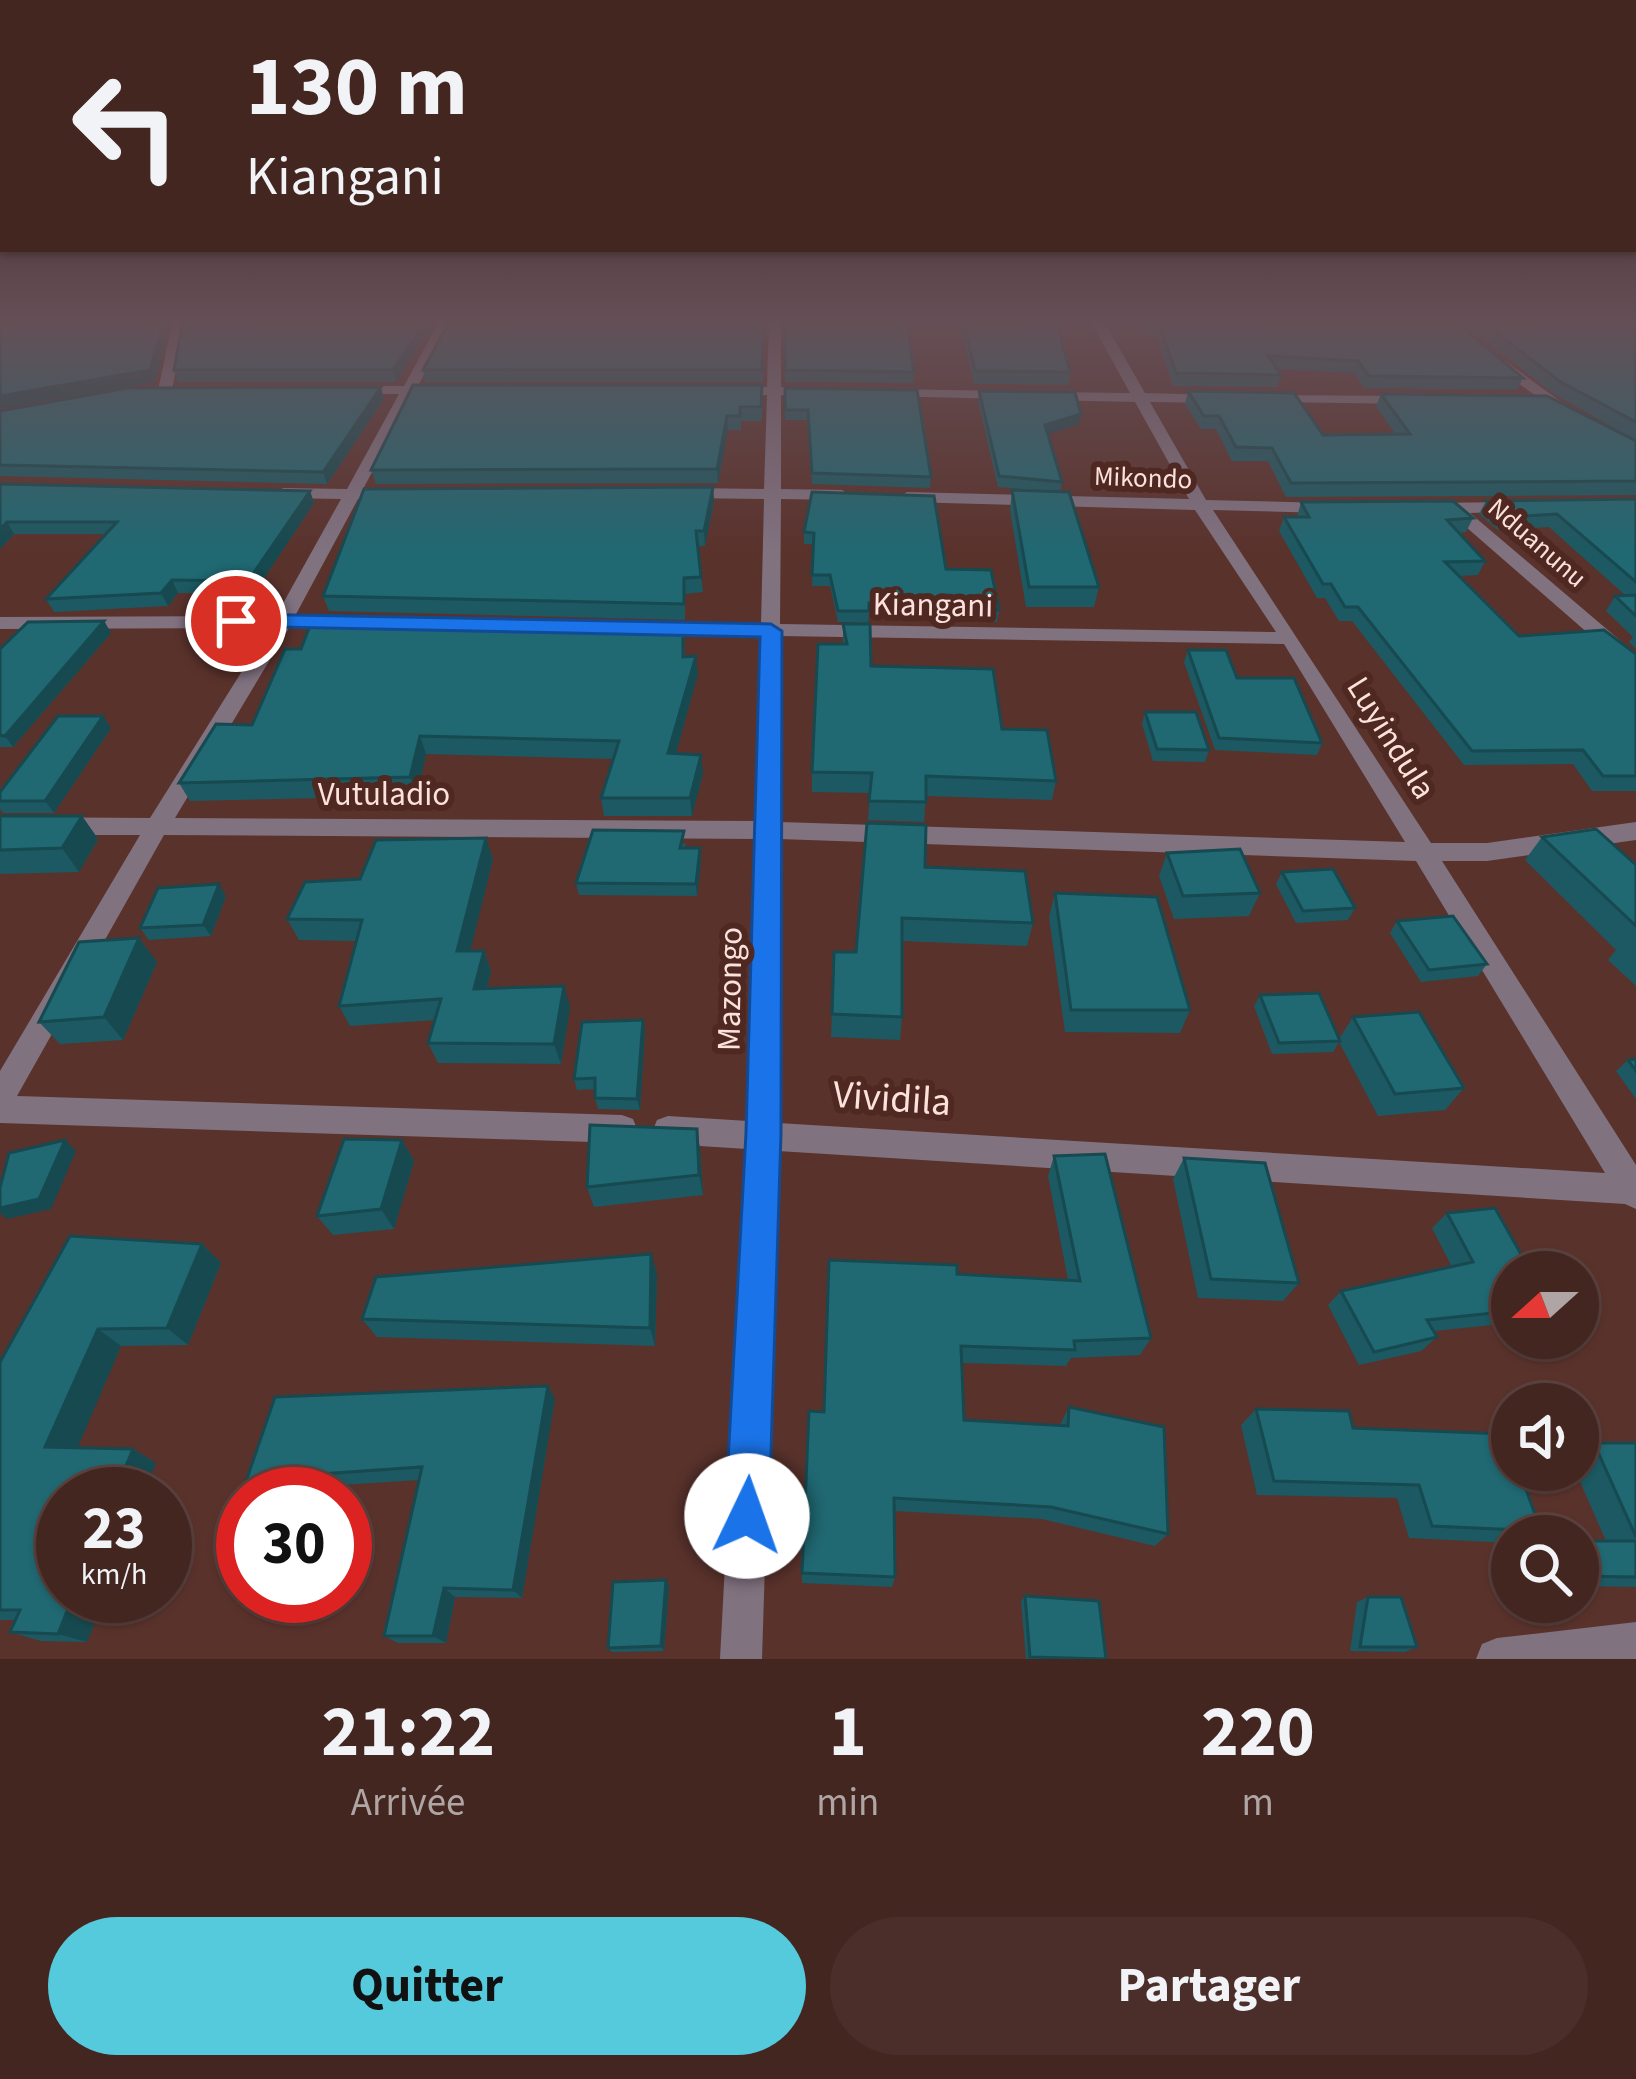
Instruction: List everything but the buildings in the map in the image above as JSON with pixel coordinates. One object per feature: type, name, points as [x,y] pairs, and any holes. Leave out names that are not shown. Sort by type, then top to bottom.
[{"type":"street","points":[[0,1098],[157,826],[283,621],[401,397]]},
{"type":"street","name":"Mazongo","points":[[741,1659],[763,1133],[775,493],[771,397]]},
{"type":"street","points":[[1114,397],[1426,400]]},
{"type":"street","points":[[1542,397],[1582,419]]},
{"type":"street","name":"Luyindula","points":[[1141,398],[1202,508],[1289,638],[1635,1191]]},
{"type":"street","points":[[1522,400],[1545,400]]},
{"type":"street","points":[[261,493],[422,494]]},
{"type":"street","points":[[657,493],[869,496]]},
{"type":"street","name":"Mikondo","points":[[893,496],[1202,508],[1340,508]]},
{"type":"street","points":[[1410,508],[1523,507]]},
{"type":"street","name":"Nduanunu","points":[[1456,508],[1636,664]]},
{"type":"street","points":[[0,623],[352,622]]},
{"type":"street","name":"Kiangani","points":[[632,628],[1289,638]]},
{"type":"street","name":"Vutuladio","points":[[0,826],[768,830],[1424,852],[1487,852],[1636,831]]},
{"type":"street","name":"Vividila","points":[[0,1109],[763,1133],[1635,1191]]},
{"type":"street","points":[[1497,1659],[1636,1643]]},
{"type":"route","points":[[236,621],[771,631],[763,1133],[747,1516]]}]
